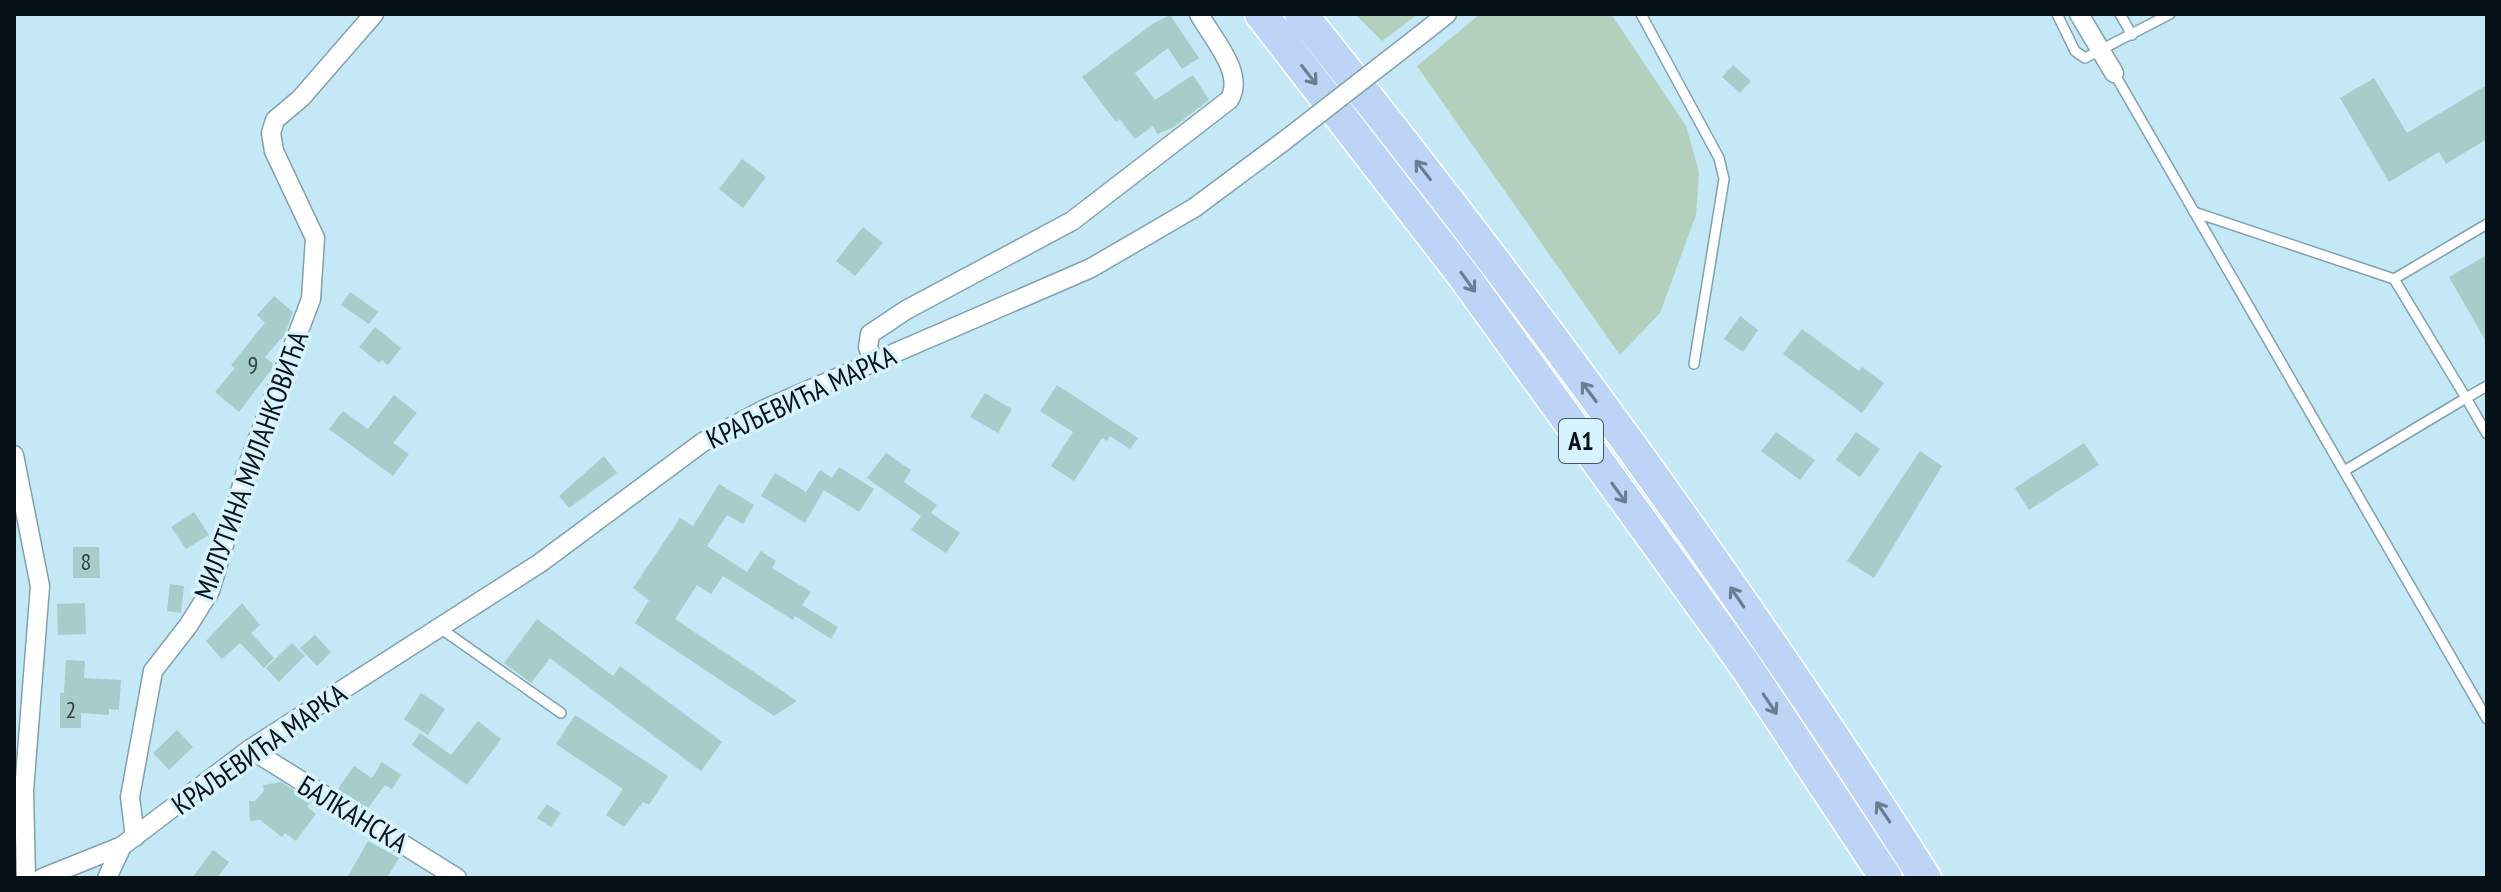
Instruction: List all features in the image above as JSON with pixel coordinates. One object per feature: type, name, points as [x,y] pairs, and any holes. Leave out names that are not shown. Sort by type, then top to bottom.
[{"type":"highway","name":"A1","points":[[1261,14],[1463,275],[1745,665],[1886,878]]},
{"type":"highway","name":"A1","points":[[1301,14],[1470,232],[1702,544],[1925,878]]},
{"type":"street","name":"МИЛУТИНА МИЛАНКОВИЋА","points":[[128,841],[130,797],[153,671],[210,591],[249,462],[311,299],[315,238],[274,151],[271,133],[275,120],[301,98],[374,14]]},
{"type":"street","points":[[873,361],[868,347],[870,334],[906,310],[1072,221],[1229,100],[1236,90],[1234,75],[1199,14]]},
{"type":"street","name":"КРАЉЕВИЋА МАРКА","points":[[107,878],[128,841],[250,749],[540,563],[703,442],[765,409],[1103,261],[1194,208],[1447,14]]},
{"type":"street","points":[[2079,14],[2114,73]]},
{"type":"street","points":[[14,455],[40,586],[32,725],[24,791],[26,878]]},
{"type":"street","points":[[14,715],[32,725]]},
{"type":"street","name":"БАЛКАНСКА","points":[[250,749],[457,878]]},
{"type":"street","points":[[43,878],[128,841]]},
{"type":"lane","points":[[1641,14],[1719,158],[1724,179],[1694,364]]},
{"type":"lane","points":[[2057,14],[2075,51],[2085,58],[2163,16]]},
{"type":"lane","points":[[2120,14],[2132,35]]},
{"type":"lane","points":[[2114,73],[2487,719]]},
{"type":"lane","points":[[2194,212],[2394,279],[2487,434]]},
{"type":"lane","points":[[2394,279],[2487,224]]},
{"type":"lane","points":[[2344,471],[2487,386]]},
{"type":"lane","points":[[440,628],[561,713]]},
{"type":"green space","points":[[1355,14],[1418,14],[1382,41]]},
{"type":"green space","points":[[1480,14],[1611,14],[1686,126],[1699,172],[1696,215],[1660,313],[1620,355],[1417,66]]},
{"type":"building","points":[[1170,15],[1199,58],[1182,69],[1168,48],[1135,73],[1155,100],[1193,75],[1209,100],[1172,128],[1157,134],[1153,126],[1135,139],[1120,119],[1116,122],[1082,77],[1154,23]]},
{"type":"building","points":[[1733,65],[1751,81],[1740,93],[1722,77]]},
{"type":"building","points":[[2374,78],[2407,133],[2487,85],[2487,139],[2446,164],[2439,152],[2389,182],[2340,98]]},
{"type":"building","points":[[742,159],[766,177],[743,208],[719,189]]},
{"type":"building","points":[[863,227],[883,243],[855,276],[836,261]]},
{"type":"building","points":[[2487,255],[2487,343],[2449,277]]},
{"type":"building","points":[[350,292],[378,312],[369,324],[341,305]]},
{"type":"building","points":[[274,296],[293,312],[285,334],[265,357],[273,364],[271,370],[239,412],[215,392],[235,368],[231,365],[265,323],[257,315]]},
{"type":"building","points":[[1740,316],[1758,330],[1743,352],[1724,339]]},
{"type":"building","points":[[375,327],[401,348],[388,365],[382,360],[379,363],[359,347]]},
{"type":"building","points":[[1802,329],[1859,371],[1862,367],[1884,383],[1862,413],[1783,354]]},
{"type":"building","points":[[1057,385],[1138,438],[1130,449],[1110,436],[1107,441],[1102,438],[1074,481],[1051,466],[1073,432],[1040,411]]},
{"type":"building","points":[[985,393],[1012,409],[998,433],[970,417]]},
{"type":"building","points":[[394,395],[417,413],[393,443],[409,454],[393,476],[329,429],[343,411],[368,429]]},
{"type":"building","points":[[1776,432],[1815,460],[1800,480],[1761,451]]},
{"type":"building","points":[[1856,432],[1880,449],[1860,477],[1836,460]]},
{"type":"building","points":[[2084,443],[2099,465],[2029,510],[2015,488]]},
{"type":"building","points":[[1920,451],[1942,466],[1874,578],[1847,561]]},
{"type":"building","points":[[886,453],[911,470],[904,482],[937,505],[931,513],[960,533],[946,553],[911,530],[921,516],[867,478]]},
{"type":"building","points":[[604,456],[617,473],[569,508],[559,496]]},
{"type":"building","points":[[839,467],[874,489],[859,512],[824,490],[805,523],[761,496],[775,473],[806,492],[820,470],[832,478]]},
{"type":"building","points":[[719,484],[754,505],[743,524],[727,515],[707,546],[747,572],[761,551],[776,561],[772,568],[811,592],[802,605],[838,627],[831,639],[795,616],[793,620],[723,576],[711,594],[697,585],[675,619],[797,701],[774,716],[635,623],[649,600],[633,588],[680,518],[693,526]]},
{"type":"building","points":[[194,512],[209,535],[186,549],[171,527]]},
{"type":"building","points":[[73,547],[99,547],[100,578],[73,578]]},
{"type":"building","points":[[170,584],[184,586],[181,613],[167,611]]},
{"type":"building","points":[[85,603],[86,634],[58,635],[57,604]]},
{"type":"building","points":[[242,603],[260,625],[251,633],[274,658],[264,668],[240,643],[222,659],[206,641]]},
{"type":"building","points":[[537,619],[613,676],[620,666],[722,742],[701,771],[550,658],[531,683],[504,663]]},
{"type":"building","points":[[315,635],[331,652],[317,666],[300,648]]},
{"type":"building","points":[[292,643],[305,656],[279,682],[266,668]]},
{"type":"building","points":[[66,660],[85,661],[84,678],[121,680],[119,710],[109,709],[109,715],[81,713],[81,728],[60,728],[60,693],[64,693]]},
{"type":"building","points":[[421,693],[445,709],[428,735],[404,719]]},
{"type":"building","points":[[575,715],[668,776],[649,805],[643,802],[624,827],[606,815],[623,789],[556,744]]},
{"type":"building","points":[[478,721],[501,739],[467,785],[412,745],[420,733],[451,755]]},
{"type":"building","points":[[177,730],[193,747],[169,770],[153,753]]},
{"type":"building","points":[[382,762],[401,775],[392,789],[385,785],[368,808],[338,789],[354,766],[372,778]]},
{"type":"building","points":[[281,782],[311,801],[307,807],[316,814],[296,841],[285,833],[282,837],[260,820],[250,821],[249,801],[255,801],[264,791],[263,785]]},
{"type":"building","points":[[547,804],[561,813],[551,827],[537,818]]},
{"type":"building","points":[[368,841],[399,858],[387,878],[347,878]]},
{"type":"building","points":[[213,850],[229,862],[217,878],[192,878]]}]
